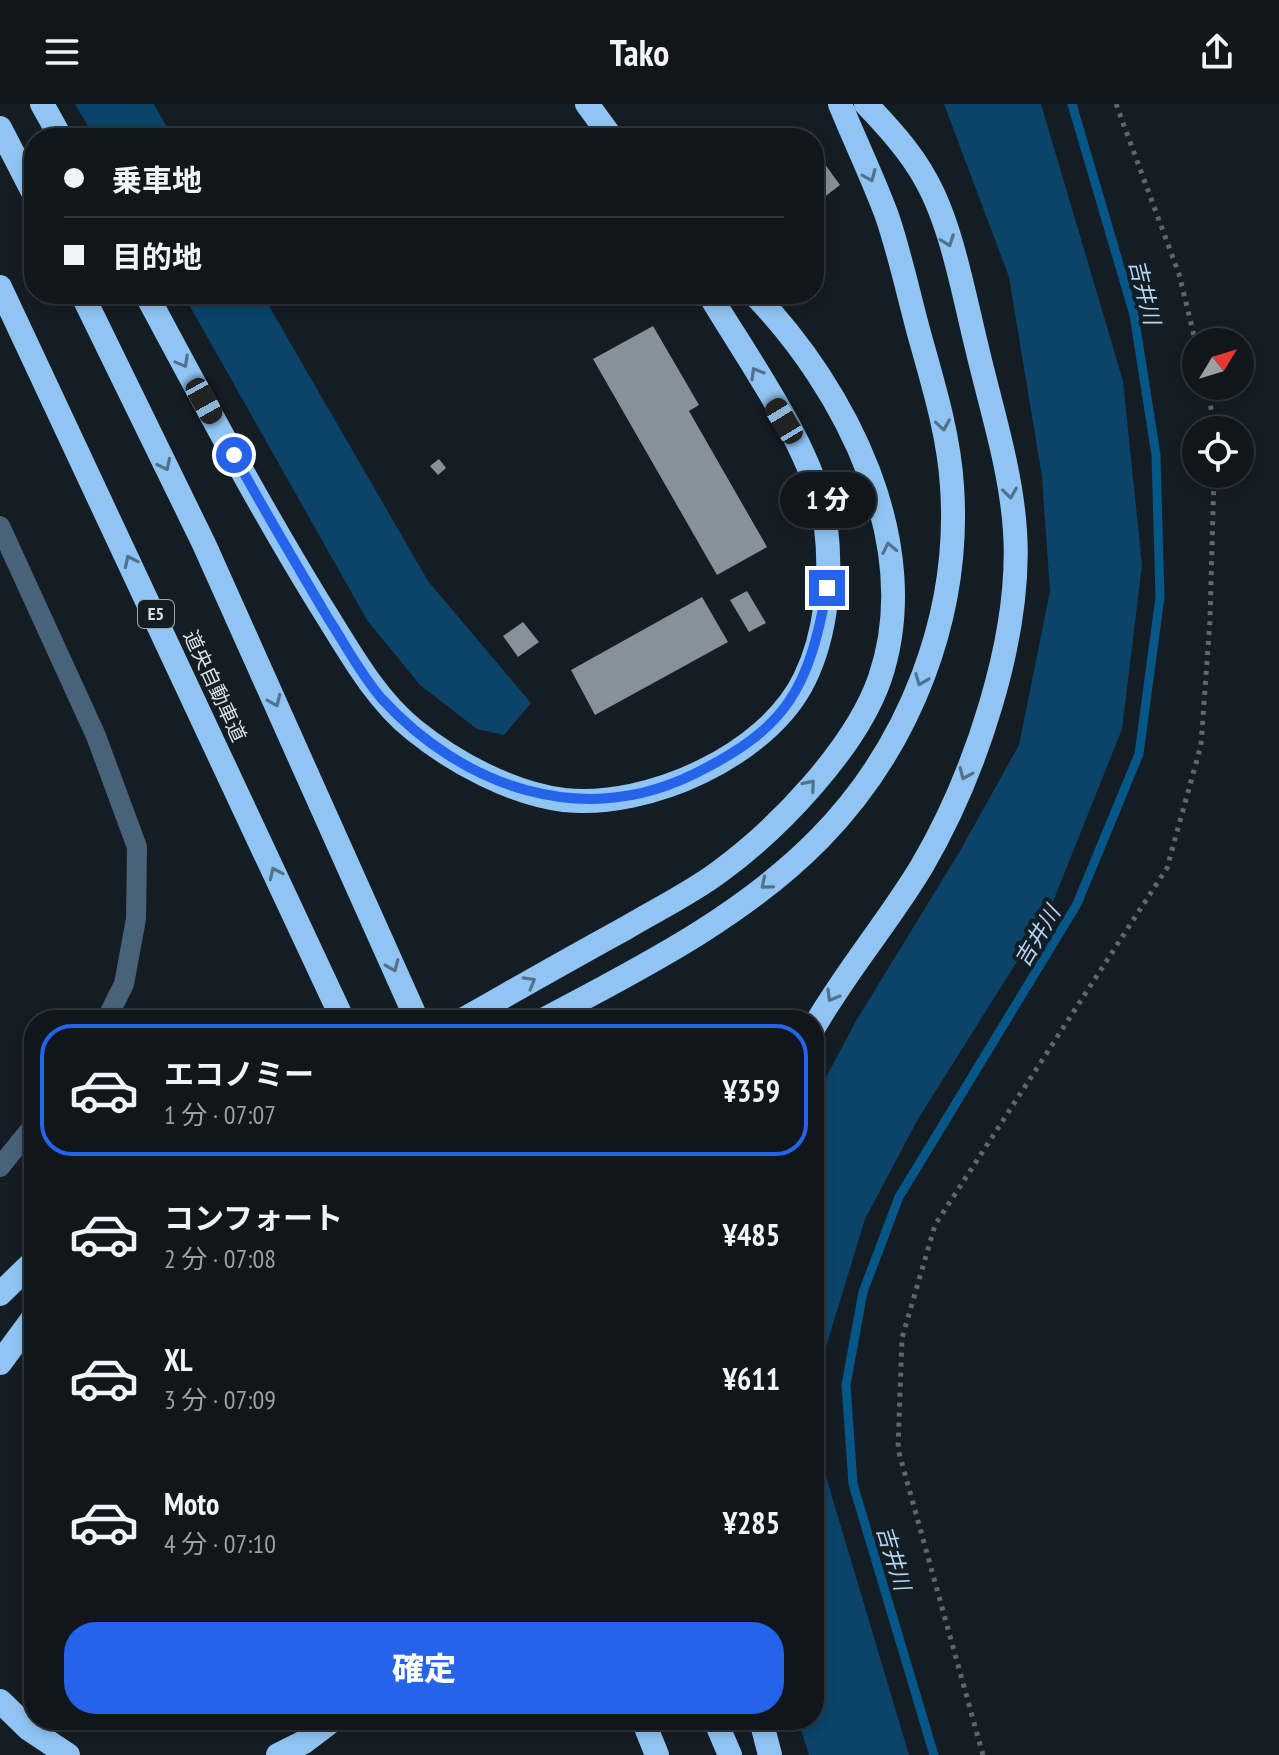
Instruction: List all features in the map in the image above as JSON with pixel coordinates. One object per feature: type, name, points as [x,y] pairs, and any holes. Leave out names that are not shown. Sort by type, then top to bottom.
[{"type":"highway","points":[[42,104],[55,128]]},
{"type":"highway","points":[[587,104],[605,128]]},
{"type":"highway","points":[[562,1010],[635,971],[749,899],[819,840],[857,796],[884,758],[921,684],[942,618],[950,556],[952,486],[941,411],[887,216],[840,104]]},
{"type":"highway","points":[[823,1010],[839,982],[921,867],[942,828],[974,754],[1000,667],[1013,574],[1015,533],[1007,474],[956,263],[927,180],[866,104]]},
{"type":"highway","points":[[0,128],[24,175]]},
{"type":"highway","name":"道央自動車道","points":[[0,287],[338,1010]]},
{"type":"highway","points":[[87,304],[204,544],[413,1010]]},
{"type":"highway","points":[[152,304],[302,576],[380,696],[413,729],[454,758],[493,778],[563,800],[599,800],[675,784],[755,740],[784,711],[805,678],[818,635],[827,588],[826,528],[814,472],[715,304]]},
{"type":"highway","points":[[479,1010],[719,873],[807,789],[853,731],[879,679],[889,636],[892,563],[880,507],[860,448],[818,374],[762,304]]},
{"type":"highway","points":[[308,943],[331,1010]]},
{"type":"highway","points":[[0,1294],[24,1271]]},
{"type":"highway","points":[[0,1363],[24,1331]]},
{"type":"highway","points":[[0,1701],[24,1724]]},
{"type":"highway","points":[[30,1730],[68,1755]]},
{"type":"highway","points":[[278,1755],[320,1730]]},
{"type":"highway","points":[[647,1730],[657,1755]]},
{"type":"highway","points":[[719,1730],[730,1755]]},
{"type":"highway","points":[[764,1730],[770,1755]]},
{"type":"street","points":[[0,526],[96,736],[137,847],[136,919],[124,984],[111,1010]]},
{"type":"street","points":[[0,1167],[24,1137]]},
{"type":"path","points":[[1116,104],[1179,274],[1192,328]]},
{"type":"path","points":[[983,1755],[898,1449],[902,1338],[935,1225],[1167,868],[1201,745],[1210,620],[1214,488]]},
{"type":"shaded area","points":[[75,104],[154,104],[167,128],[89,128]]},
{"type":"shaded area","points":[[944,104],[1041,104],[1123,381],[1142,565],[1122,729],[1050,909],[918,1119],[865,1219],[824,1353],[824,1081],[856,1021],[960,851],[1019,745],[1050,591],[1042,477],[1009,277]]},
{"type":"shaded area","points":[[189,304],[268,304],[428,581],[531,703],[504,735],[477,729],[420,685],[367,620]]},
{"type":"shaded area","points":[[824,1470],[909,1755],[809,1755],[801,1730],[824,1730]]},
{"type":"building","points":[[824,163],[840,185],[824,197]]},
{"type":"building","points":[[653,326],[699,405],[689,411],[767,547],[717,575],[593,359]]},
{"type":"building","points":[[439,459],[446,468],[438,475],[430,466]]},
{"type":"building","points":[[747,591],[766,623],[749,632],[730,600]]},
{"type":"building","points":[[702,597],[728,642],[595,715],[571,670]]},
{"type":"building","points":[[523,622],[539,642],[518,657],[503,636]]},
{"type":"waterway","name":"吉井川","points":[[934,1755],[853,1484],[846,1385],[863,1292],[899,1197],[1077,904],[1139,754],[1160,597],[1156,455],[1134,315],[1072,104]]},
{"type":"route","points":[[234,455],[302,576],[380,696],[413,729],[454,758],[529,792],[563,800],[599,800],[675,784],[755,740],[784,711],[805,678],[818,635],[827,588]]}]
